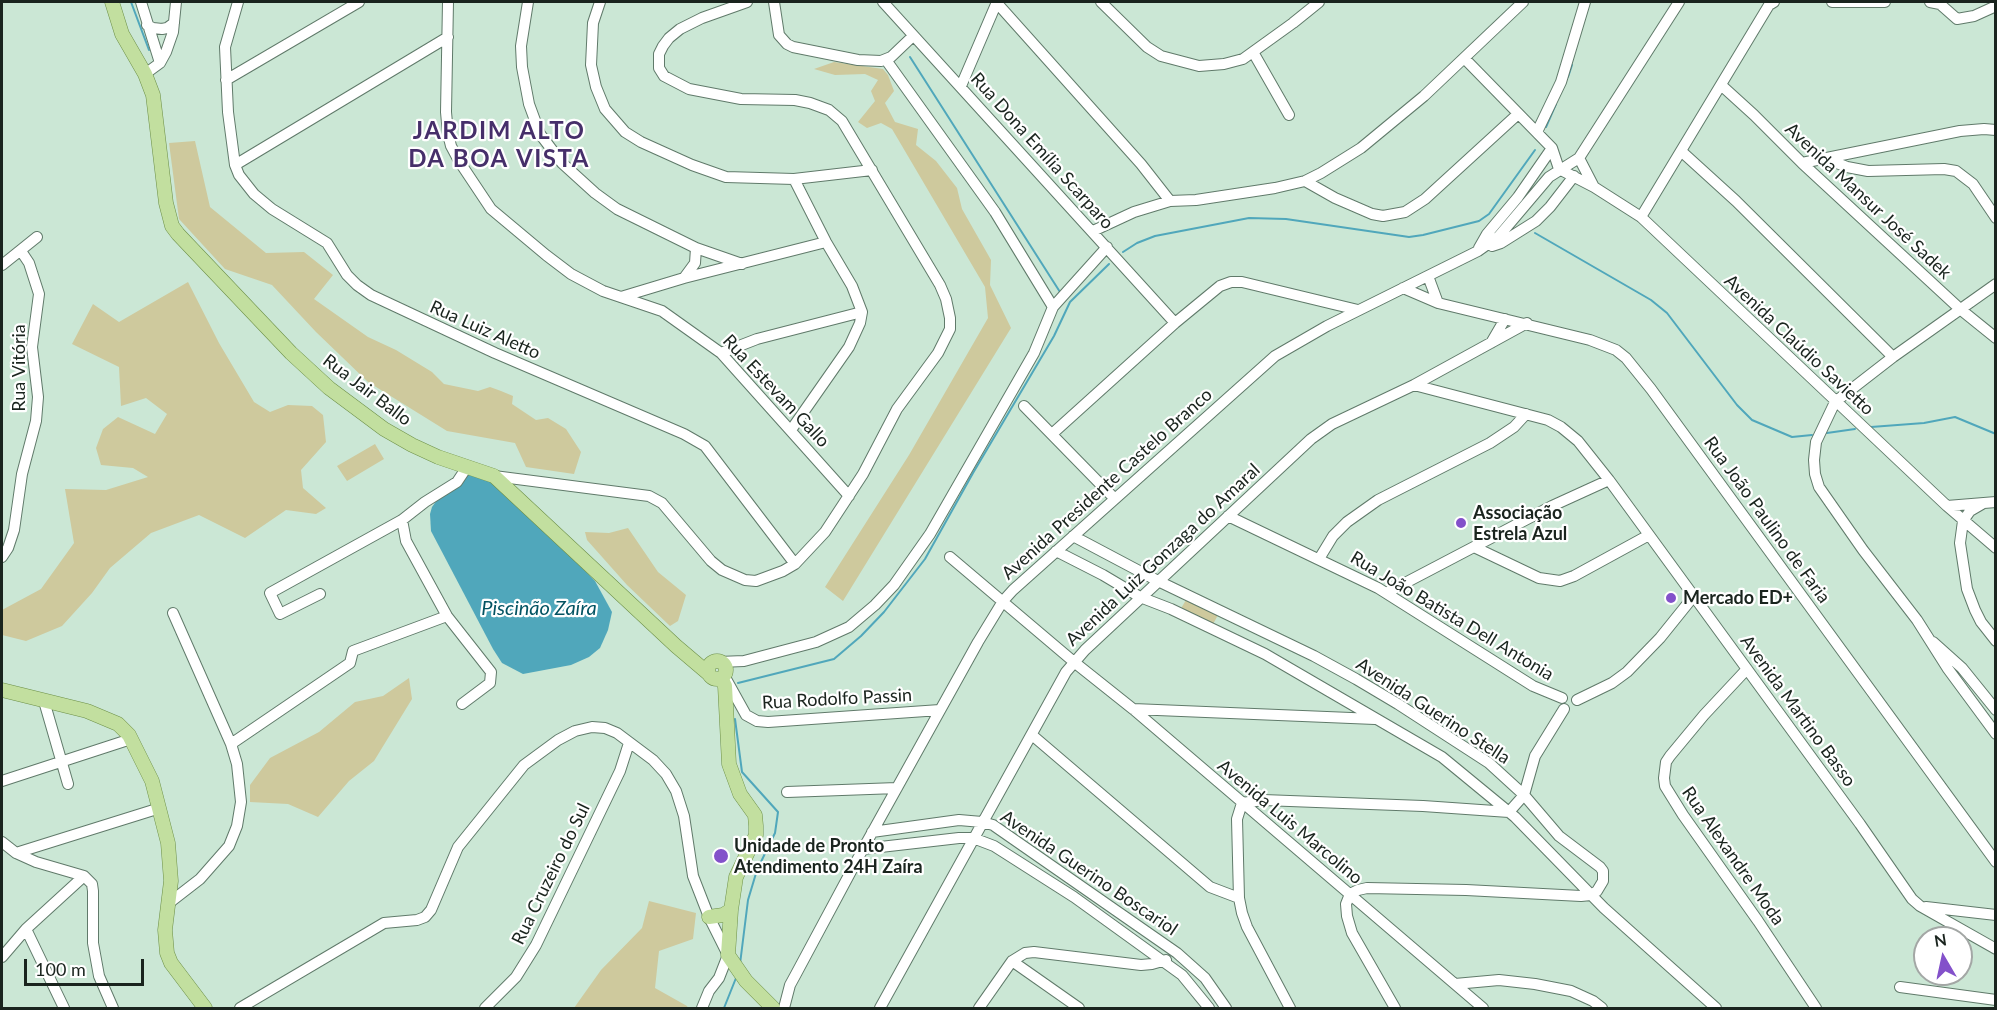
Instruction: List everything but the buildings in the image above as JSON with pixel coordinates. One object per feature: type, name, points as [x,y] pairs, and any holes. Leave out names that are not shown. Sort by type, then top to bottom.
[{"type":"main road","name":"Rua Jair Ballo","points":[[112,2],[122,34],[145,74],[153,95],[166,203],[172,226],[178,234],[291,353],[329,388],[384,429],[412,445],[494,476],[681,650],[718,672]]},
{"type":"main road","points":[[718,672],[724,694],[729,764],[740,794],[755,815],[756,826],[756,835],[736,877],[728,955],[746,981],[772,1008]]},
{"type":"main road","points":[[2,690],[87,711],[108,719],[124,729],[131,739],[147,771],[160,808],[169,852],[171,881],[165,930],[167,952],[171,963],[205,1008]]},
{"type":"main road","points":[[709,916],[723,915],[731,910]]},
{"type":"street","points":[[141,2],[160,63]]},
{"type":"street","points":[[145,74],[160,63],[171,40],[176,2]]},
{"type":"street","name":"Rua Luiz Aletto","points":[[238,2],[225,47],[226,80],[236,165],[239,175],[254,194],[272,209],[327,243],[347,275],[371,295],[495,354],[684,434],[705,446],[795,564]]},
{"type":"street","points":[[226,80],[359,2]]},
{"type":"street","name":"Rua Estevam Gallo","points":[[448,2],[446,112],[448,134],[451,146],[491,209],[546,255],[588,285],[662,311],[721,353],[849,496]]},
{"type":"street","points":[[528,2],[521,46],[522,67],[534,122],[549,146],[576,176],[617,209],[696,248],[741,264]]},
{"type":"street","points":[[600,2],[593,23],[591,65],[596,87],[605,109],[624,132],[641,142],[722,176],[794,179],[872,170]]},
{"type":"street","points":[[494,476],[649,496],[662,504],[716,566],[745,580],[756,581],[795,564],[825,532],[849,496],[897,409],[938,353],[950,329],[949,309],[940,285],[842,121],[823,107],[795,100],[741,99],[689,89],[664,76],[659,68],[659,54],[669,38],[680,29],[702,18],[747,2]]},
{"type":"street","points":[[774,2],[776,27],[786,44],[821,54],[858,60],[886,60],[913,36]]},
{"type":"street","name":"Rua Dona Emília Scarparo","points":[[883,2],[1175,323]]},
{"type":"street","points":[[961,86],[997,2],[1141,164],[1170,201]]},
{"type":"street","points":[[1101,2],[1147,47],[1161,56],[1199,66],[1212,66],[1243,59],[1318,2]]},
{"type":"street","points":[[1093,231],[1134,212],[1170,201],[1196,200],[1305,181],[1321,173],[1361,148],[1424,96],[1523,2]]},
{"type":"street","points":[[1536,132],[1561,82],[1586,2]]},
{"type":"street","name":"Avenida Presidente Castelo Branco","points":[[1478,251],[1499,236],[1549,177],[1579,158],[1679,2]]},
{"type":"street","points":[[1832,2],[1885,2]]},
{"type":"street","points":[[1930,2],[1940,4],[1957,19],[1974,16],[1995,6]]},
{"type":"street","points":[[1641,217],[1768,3]]},
{"type":"street","points":[[147,25],[162,29],[174,23]]},
{"type":"street","points":[[236,165],[448,36]]},
{"type":"street","points":[[1253,52],[1289,115]]},
{"type":"street","points":[[1465,59],[1552,148],[1559,169]]},
{"type":"street","points":[[886,60],[995,212],[1053,307]]},
{"type":"street","name":"Avenida Mansur José Sadek","points":[[1721,85],[1802,164],[1960,309],[1995,338]]},
{"type":"street","points":[[1305,181],[1335,198],[1372,214],[1383,216],[1405,212],[1425,199],[1518,114]]},
{"type":"street","points":[[1802,164],[1960,131],[1995,130]]},
{"type":"street","points":[[1478,251],[1487,234],[1518,196],[1552,148]]},
{"type":"street","points":[[1681,151],[1736,201],[1893,357]]},
{"type":"street","points":[[1579,158],[1594,187]]},
{"type":"street","points":[[1823,158],[1847,167],[1868,171],[1944,169],[1956,171],[1973,184],[1995,218]]},
{"type":"street","name":"Avenida Claúdio Savietto","points":[[1559,169],[1594,187],[1641,217],[1835,402],[1995,548]]},
{"type":"street","name":"Avenida Presidente Castelo Branco","points":[[784,1008],[790,985],[872,832],[1003,601],[1114,498],[1275,356],[1358,310],[1478,251],[1500,243],[1536,221],[1574,176]]},
{"type":"street","points":[[791,430],[849,347],[860,323],[862,312],[852,286],[826,242],[794,179]]},
{"type":"street","points":[[2,265],[38,237]]},
{"type":"street","points":[[621,297],[684,278],[826,242]]},
{"type":"street","points":[[718,672],[744,661],[816,642],[849,627],[894,585],[930,534],[1034,353],[1053,307],[1107,247]]},
{"type":"street","points":[[684,278],[695,263],[696,248]]},
{"type":"street","name":"Rua Vitória","points":[[2,557],[8,548],[14,530],[22,474],[36,421],[38,397],[32,347],[39,294],[29,263],[21,251]]},
{"type":"street","points":[[1428,276],[1438,303]]},
{"type":"street","points":[[1052,434],[1211,292],[1231,282],[1274,289],[1358,310]]},
{"type":"street","points":[[646,304],[666,284]]},
{"type":"street","points":[[1995,284],[1835,402],[1816,442],[1815,474],[1819,487],[1930,639],[1948,669],[1995,734]]},
{"type":"street","name":"Rua João Paulino de Faria","points":[[1403,288],[1438,303],[1590,340],[1616,351],[1632,364],[1995,862]]},
{"type":"street","points":[[721,353],[757,339],[862,312]]},
{"type":"street","points":[[1491,344],[1505,319]]},
{"type":"street","name":"Avenida Luiz Gonzaga do Amaral","points":[[880,1008],[973,838],[1074,662],[1158,580],[1311,439],[1338,421],[1414,385],[1527,323]]},
{"type":"street","name":"Avenida Martino Basso","points":[[1414,385],[1548,420],[1561,426],[1578,441],[1609,480],[1860,824],[1905,890],[1920,906],[1995,949]]},
{"type":"street","points":[[1024,406],[1114,498]]},
{"type":"street","points":[[1318,559],[1340,529],[1378,500],[1490,443],[1514,428],[1526,414]]},
{"type":"street","points":[[320,594],[280,614],[270,593],[402,520],[425,502],[457,483],[467,467]]},
{"type":"street","points":[[1386,593],[1552,506],[1609,480]]},
{"type":"street","points":[[1947,506],[1995,502]]},
{"type":"street","points":[[1982,504],[1971,511],[1963,521],[1960,543],[1967,589],[1981,622],[1995,641]]},
{"type":"street","name":"Rua João Batista Dell Antonia","points":[[1228,516],[1386,593],[1563,704]]},
{"type":"street","points":[[402,520],[406,541],[447,616],[484,662],[492,676],[490,682],[462,704]]},
{"type":"street","points":[[1474,547],[1539,578],[1560,580],[1574,576],[1649,535]]},
{"type":"street","name":"Avenida Guerino Stella","points":[[1056,551],[1140,597],[1171,609],[1264,654],[1442,757],[1509,812],[1591,895],[1601,886],[1604,871],[1598,864],[1559,836],[1524,795],[1488,764],[1398,704],[1314,656],[1073,536]]},
{"type":"street","name":"Avenida Luis Marcolino","points":[[950,557],[1133,709],[1483,1008]]},
{"type":"street","points":[[1290,1008],[1247,927],[1239,898],[1237,819],[1242,803],[1252,800],[1274,800],[1509,812],[1524,795],[1534,756],[1563,704],[1565,695],[1570,694],[1576,700],[1612,683],[1627,672],[1655,644],[1693,597]]},
{"type":"street","points":[[169,903],[200,879],[229,846],[237,826],[241,802],[237,764],[231,744],[173,614]]},
{"type":"street","points":[[231,744],[350,663],[353,651],[447,616]]},
{"type":"street","points":[[1930,639],[1962,668],[1995,710]]},
{"type":"street","name":"Rua Alexandre Moda","points":[[1747,669],[1670,756],[1666,762],[1665,786],[1816,1008]]},
{"type":"street","name":"Rua Rodolfo Passin","points":[[718,672],[746,715],[757,721],[940,710]]},
{"type":"street","points":[[44,701],[68,784]]},
{"type":"street","points":[[1133,709],[1378,719]]},
{"type":"street","points":[[240,1008],[384,923],[417,921],[425,917],[431,910],[458,846],[524,765],[543,750],[575,731],[592,727],[605,728],[616,733],[653,760],[666,774],[676,791],[684,816],[693,876],[728,955],[719,978],[709,991],[702,1008]]},
{"type":"street","points":[[1032,735],[1210,888],[1239,898]]},
{"type":"street","points":[[2,781],[131,739]]},
{"type":"street","name":"Rua Cruzeiro do Sul","points":[[485,1008],[516,977],[536,945],[620,771],[629,744]]},
{"type":"street","points":[[787,792],[897,788]]},
{"type":"street","points":[[16,853],[160,808]]},
{"type":"street","name":"Avenida Guerino Boscariol","points":[[872,832],[959,820],[982,822],[1003,831],[1177,953],[1205,978],[1226,1008]]},
{"type":"street","name":"Avenida Guerino Boscariol","points":[[863,849],[973,838],[994,846],[1074,897],[1182,975],[1209,1008]]},
{"type":"street","points":[[2,842],[16,853],[84,876],[92,884],[93,943],[99,976],[113,1008]]},
{"type":"street","points":[[2,957],[26,929],[84,876]]},
{"type":"street","points":[[1395,1008],[1352,933],[1346,904],[1350,894],[1358,890],[1367,888],[1466,890],[1591,895],[1716,1008]]},
{"type":"street","points":[[1920,906],[1995,915]]},
{"type":"street","points":[[26,929],[64,1008]]},
{"type":"street","points":[[979,1008],[1012,961],[1025,953],[1034,952],[1141,965],[1164,962],[1177,953]]},
{"type":"street","points":[[1012,961],[1079,1008]]},
{"type":"street","points":[[1455,984],[1499,980],[1535,984],[1571,991],[1593,1001],[1602,1008]]},
{"type":"street","points":[[1900,987],[1995,999]]},
{"type":"shaded area","points":[[834,62],[883,69],[888,75],[894,91],[885,103],[895,122],[918,129],[916,145],[936,161],[957,188],[962,209],[991,260],[990,285],[1011,328],[843,601],[825,587],[909,455],[988,318],[985,287],[892,129],[881,123],[867,128],[858,122],[875,101],[871,91],[878,80],[865,74],[835,75],[814,69]]},
{"type":"shaded area","points":[[195,141],[210,207],[266,253],[304,252],[333,275],[314,299],[368,337],[396,350],[432,372],[444,384],[478,391],[490,387],[501,391],[513,396],[512,404],[536,420],[548,418],[566,429],[581,452],[574,474],[526,467],[515,443],[447,431],[368,382],[272,285],[225,269],[179,219],[169,143]]},
{"type":"shaded area","points":[[188,282],[219,343],[254,402],[270,412],[288,405],[312,406],[323,415],[326,442],[301,470],[303,488],[326,508],[316,514],[286,510],[245,538],[199,515],[151,533],[110,568],[92,593],[62,626],[26,641],[2,635],[2,610],[41,589],[74,543],[65,489],[106,490],[148,477],[133,468],[101,465],[96,448],[103,429],[118,417],[155,434],[167,414],[146,398],[121,406],[119,367],[72,344],[93,304],[119,322]]},
{"type":"shaded area","points":[[375,444],[384,459],[347,481],[337,466]]},
{"type":"shaded area","points":[[628,528],[658,572],[686,595],[678,621],[670,626],[627,585],[587,540],[585,532],[609,533]]},
{"type":"shaded area","points":[[1186,600],[1218,615],[1212,626],[1180,610]]},
{"type":"shaded area","points":[[409,678],[412,699],[374,761],[349,781],[318,817],[288,804],[250,802],[250,785],[270,758],[319,732],[355,702],[383,696]]},
{"type":"shaded area","points":[[649,901],[696,913],[693,939],[659,951],[655,988],[688,1008],[574,1008],[601,970],[642,928]]},
{"type":"water","name":"Piscinão Zaíra","points":[[471,472],[490,479],[551,535],[595,581],[612,612],[608,630],[600,648],[589,657],[571,665],[523,674],[502,663],[493,649],[431,531],[432,507],[437,500]]},
{"type":"waterway","points":[[131,2],[149,50]]},
{"type":"waterway","points":[[910,57],[1060,292]]},
{"type":"waterway","points":[[1568,77],[1572,65]]},
{"type":"waterway","points":[[1546,127],[1556,104]]},
{"type":"waterway","points":[[1123,252],[1155,236],[1249,218],[1286,219],[1409,237],[1423,235],[1479,221],[1489,214],[1535,150]]},
{"type":"waterway","points":[[1535,233],[1651,300],[1667,313],[1737,405],[1752,420],[1792,437],[1812,435]]},
{"type":"waterway","points":[[738,683],[834,659],[884,612],[925,559],[1054,336],[1070,302],[1109,264]]},
{"type":"waterway","points":[[1871,427],[1924,423],[1955,417],[1996,434]]},
{"type":"waterway","points":[[1827,433],[1855,429]]},
{"type":"waterway","points":[[735,719],[742,772],[778,812],[775,833],[757,870],[748,900],[740,964]]},
{"type":"waterway","points":[[724,1008],[736,978]]},
{"type":"place","name":"Associação Estrela Azul","points":[[1461,523]]},
{"type":"place","name":"Mercado ED+","points":[[1671,598]]},
{"type":"place","name":"Unidade de Pronto Atendimento 24H Zaíra","points":[[721,856]]},
{"type":"district","name":"JARDIM ALTO DA BOA VISTA","points":[[499,145]]}]
